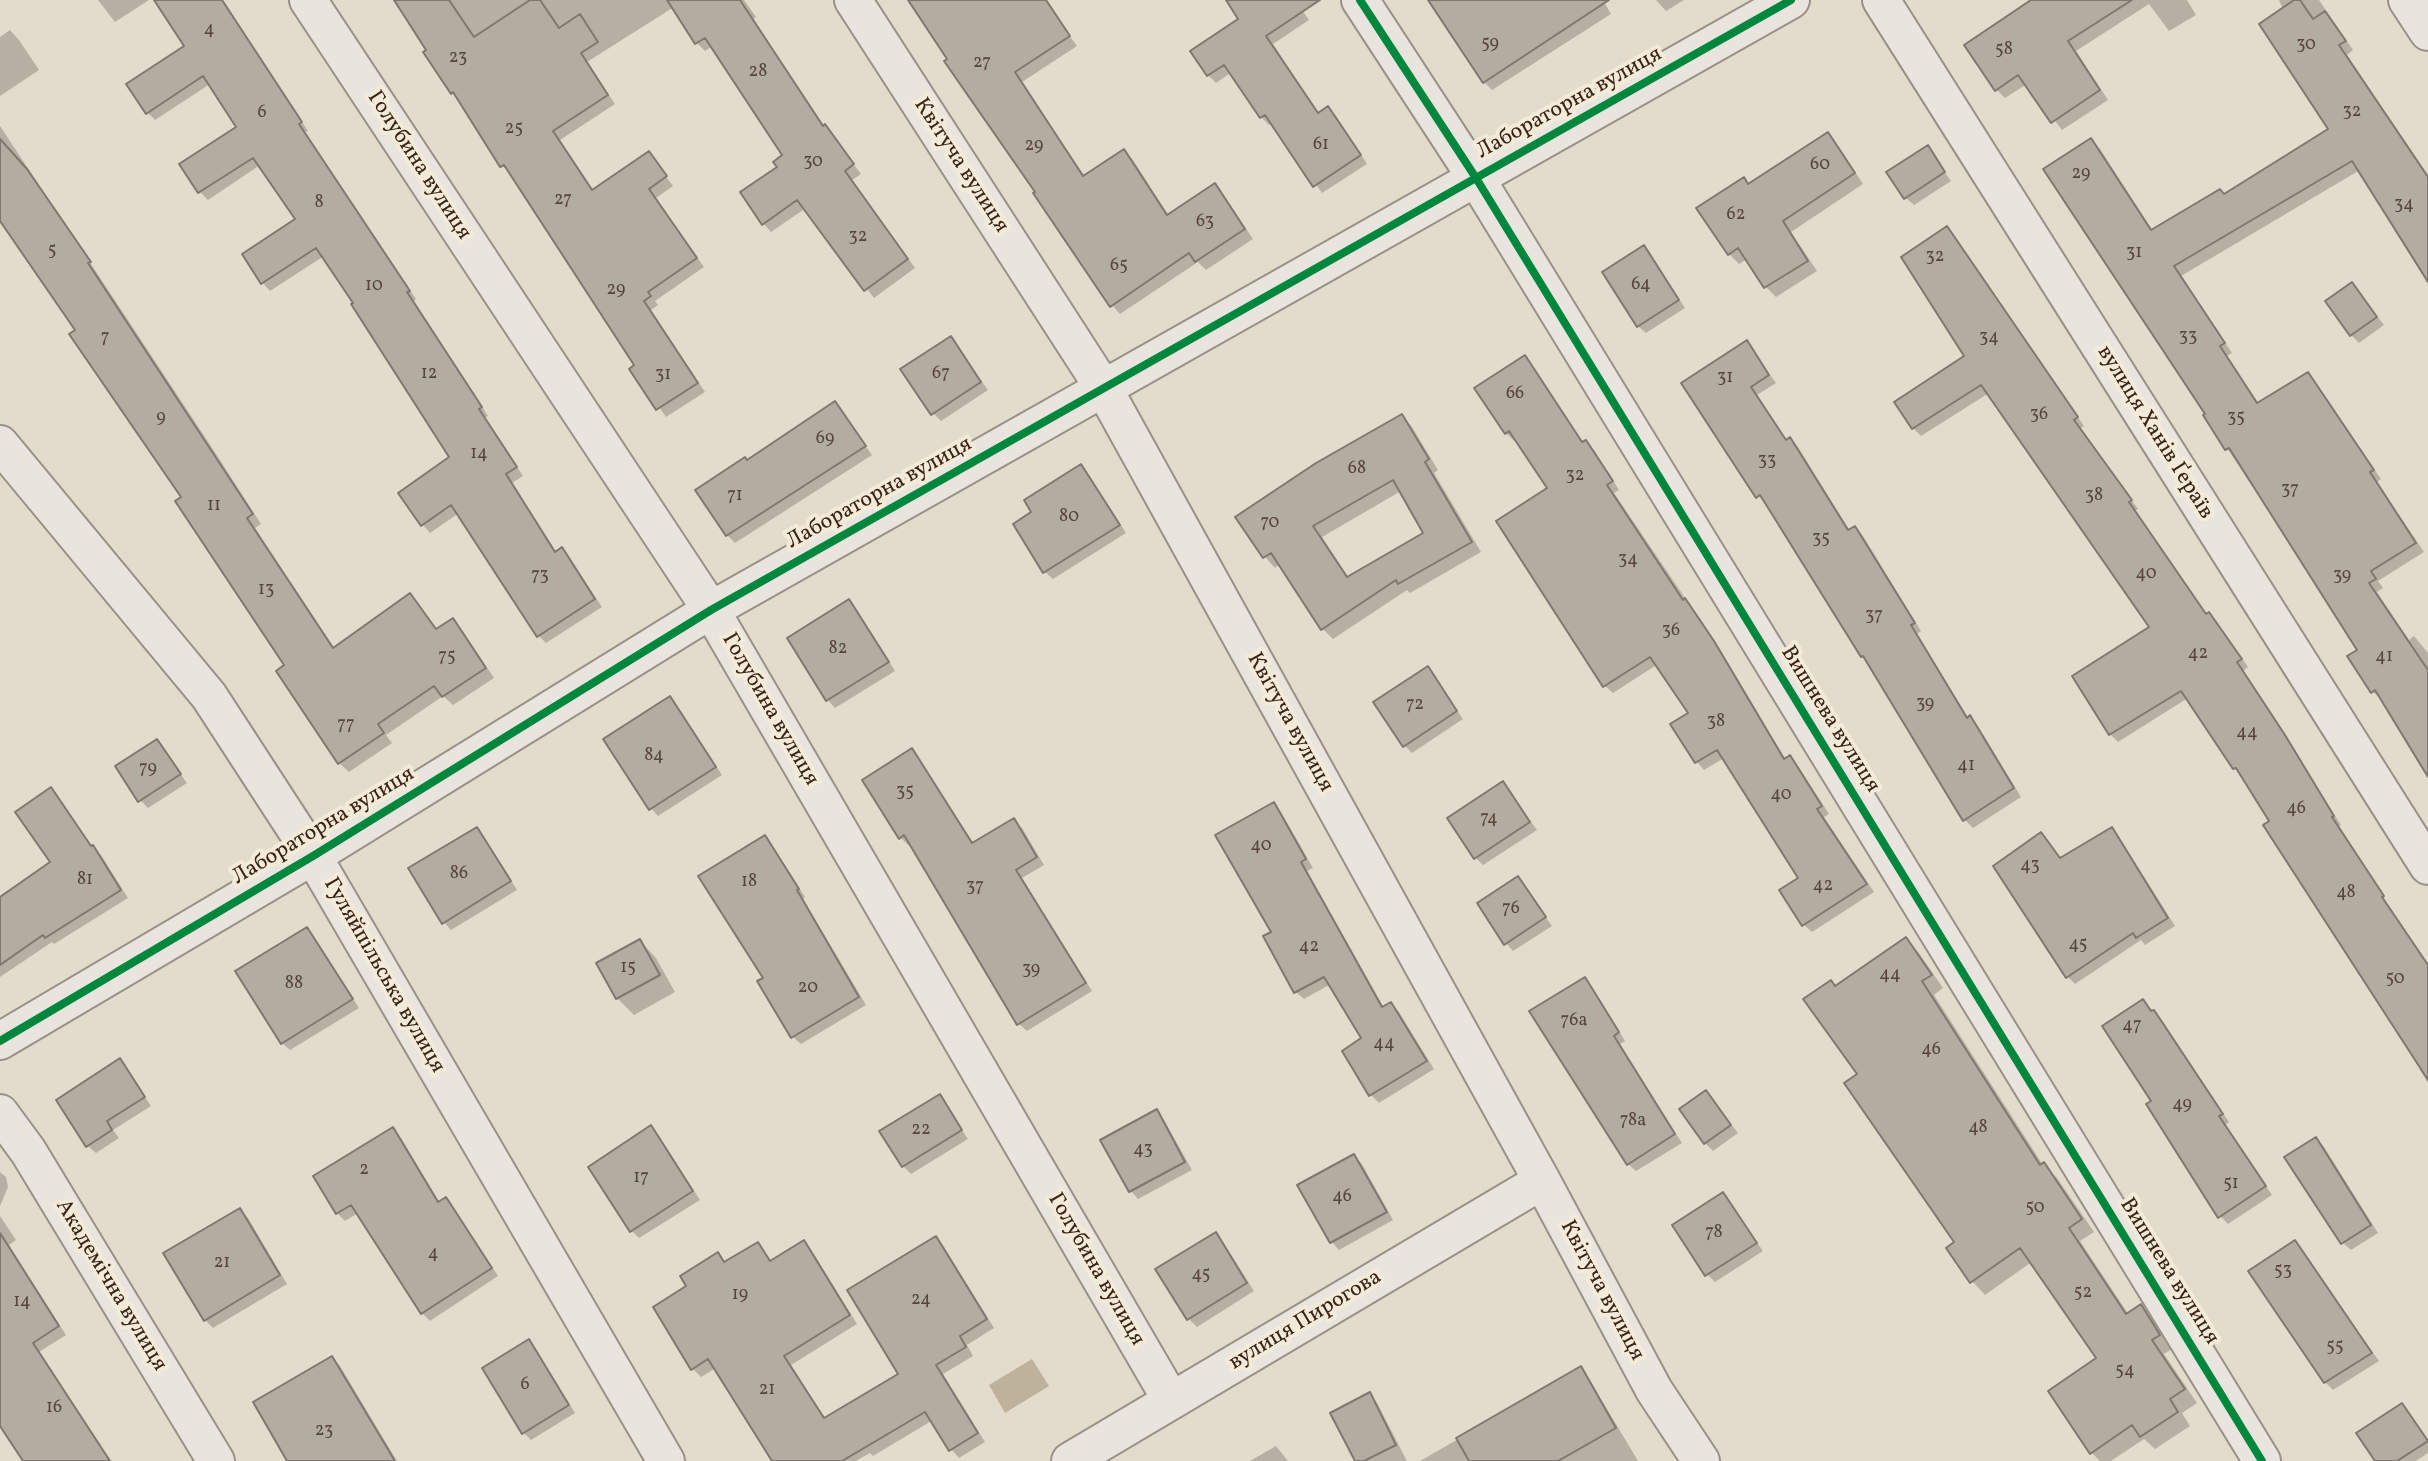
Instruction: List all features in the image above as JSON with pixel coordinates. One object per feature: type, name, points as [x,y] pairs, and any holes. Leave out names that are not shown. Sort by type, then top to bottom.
[{"type":"street","name":"Голубина вулиця","points":[[308,0],[711,610],[1171,1400]]},
{"type":"street","name":"Квітуча вулиця","points":[[853,0],[1104,389],[1542,1181],[1654,1390],[1701,1461]]},
{"type":"street","name":"Вишнева вулиця","points":[[1360,0],[1476,178],[2262,1461]]},
{"type":"street","name":"Лабораторна вулиця","points":[[0,1041],[313,856],[711,610],[1791,0]]},
{"type":"street","name":"вулиця Ханів Ґераїв","points":[[1881,0],[2428,866]]},
{"type":"street","points":[[2407,0],[2428,32]]},
{"type":"street","name":"Гуляйпільська вулиця","points":[[0,444],[209,696],[313,856],[666,1461]]},
{"type":"street","name":"Академічна вулиця","points":[[0,1113],[28,1151],[216,1461]]},
{"type":"street","name":"вулиця Пирогова","points":[[1070,1461],[1542,1181]]},
{"type":"shaded area","points":[[1032,1359],[1049,1386],[1005,1413],[989,1385]]},
{"type":"building","points":[[154,0],[222,0],[482,407],[479,409],[517,467],[506,474],[555,552],[562,547],[595,599],[537,637],[451,505],[421,526],[398,493],[449,457],[353,303],[316,248],[261,284],[242,254],[295,219],[253,158],[198,193],[179,164],[236,127],[203,76],[146,114],[126,84],[184,46]]},
{"type":"building","points":[[394,0],[449,0],[474,37],[530,0],[540,0],[559,28],[580,14],[598,42],[581,53],[608,95],[553,131],[592,190],[649,151],[667,176],[649,189],[697,258],[648,292],[651,296],[644,301],[698,383],[656,410],[629,369],[634,365],[504,165],[500,167],[453,92],[451,94],[423,52],[426,50]]},
{"type":"building","points":[[667,0],[740,0],[823,126],[825,124],[854,164],[845,171],[908,259],[864,291],[797,200],[762,225],[740,192],[777,167],[773,162],[782,155],[705,38],[695,44]]},
{"type":"building","points":[[908,0],[1046,0],[1070,36],[1015,72],[1083,176],[1124,149],[1167,215],[1215,183],[1245,229],[1195,262],[1189,253],[1110,307],[944,61],[947,59]]},
{"type":"building","points":[[1226,0],[1320,0],[1266,36],[1318,113],[1328,106],[1361,155],[1313,187],[1265,115],[1260,118],[1224,65],[1207,76],[1190,51],[1238,19]]},
{"type":"building","points":[[1428,0],[1609,0],[1483,83]]},
{"type":"building","points":[[2031,0],[2132,0],[2068,41],[2100,90],[2051,123],[2018,75],[1995,91],[1964,45]]},
{"type":"building","points":[[2294,0],[2300,0],[2313,19],[2325,11],[2346,41],[2339,45],[2428,177],[2428,282],[2352,161],[2174,266],[2225,343],[2220,346],[2257,403],[2308,372],[2374,470],[2370,472],[2416,543],[2371,571],[2376,579],[2369,583],[2428,670],[2428,777],[2375,690],[2371,693],[2347,656],[2357,650],[2229,448],[2225,450],[2205,414],[2043,169],[2091,138],[2151,230],[2220,189],[2224,194],[2328,129],[2259,24]]},
{"type":"building","points":[[1828,132],[1855,173],[1783,221],[1808,261],[1764,288],[1738,248],[1728,255],[1696,208],[1744,177],[1748,184]]},
{"type":"building","points":[[0,139],[27,169],[91,262],[88,263],[253,514],[247,518],[333,648],[410,593],[436,629],[453,618],[486,668],[442,697],[434,686],[378,724],[384,733],[338,764],[276,671],[284,665],[175,501],[181,497],[69,334],[75,330],[0,221]]},
{"type":"building","points":[[1928,145],[1945,172],[1904,199],[1886,172]]},
{"type":"building","points":[[1947,226],[2078,417],[2074,420],[2132,500],[2129,502],[2206,614],[2209,612],[2242,659],[2237,662],[2285,735],[2382,897],[2428,965],[2428,1080],[2263,825],[2269,821],[2236,768],[2233,769],[2181,691],[2109,735],[2072,676],[2149,627],[1981,385],[1912,429],[1894,402],[1964,356],[1901,257]]},
{"type":"building","points":[[1644,245],[1679,300],[1637,327],[1602,272]]},
{"type":"building","points":[[2352,282],[2377,317],[2350,336],[2325,301]]},
{"type":"building","points":[[951,336],[981,382],[931,415],[900,369]]},
{"type":"building","points":[[1747,340],[1769,375],[1751,387],[1786,440],[1790,437],[1848,530],[1855,526],[1915,623],[1911,625],[1967,718],[1970,715],[2014,788],[1963,821],[1760,495],[1756,498],[1681,383]]},
{"type":"building","points":[[1525,355],[1582,442],[1586,440],[1613,481],[1607,485],[1714,641],[1784,759],[1790,755],[1822,806],[1817,809],[1867,884],[1802,926],[1779,890],[1798,878],[1717,750],[1695,763],[1670,724],[1688,713],[1650,657],[1603,687],[1496,521],[1547,488],[1509,431],[1505,434],[1474,388]]},
{"type":"building","points":[[835,401],[866,446],[726,536],[695,490],[745,457],[747,460]]},
{"type":"building","points":[[1402,414],[1429,459],[1425,462],[1472,542],[1398,584],[1396,580],[1321,630],[1271,553],[1263,558],[1235,517],[1316,463]],"holes":[[[1393,480],[1423,533],[1347,577],[1313,526]]]},
{"type":"building","points":[[1081,464],[1120,525],[1043,573],[1013,524],[1031,512],[1024,500]]},
{"type":"building","points":[[849,599],[889,662],[826,701],[787,638]]},
{"type":"building","points":[[1428,666],[1457,711],[1403,747],[1373,702]]},
{"type":"building","points":[[670,696],[716,767],[649,810],[603,739]]},
{"type":"building","points":[[157,739],[181,774],[138,802],[115,766]]},
{"type":"building","points":[[912,748],[972,843],[1014,818],[1037,857],[1016,870],[1086,983],[1017,1025],[904,835],[899,839],[862,780]]},
{"type":"building","points":[[1503,781],[1530,822],[1474,859],[1447,818]]},
{"type":"building","points":[[51,787],[121,890],[45,938],[43,935],[0,965],[0,897],[50,862],[15,812]]},
{"type":"building","points":[[1274,802],[1306,859],[1301,862],[1382,1007],[1391,1002],[1427,1061],[1369,1096],[1342,1051],[1361,1038],[1324,977],[1294,993],[1263,936],[1271,932],[1215,835]]},
{"type":"building","points":[[477,827],[511,881],[442,924],[408,868]]},
{"type":"building","points":[[2112,827],[2168,918],[2136,938],[2133,933],[2066,978],[1993,866],[2041,832],[2060,858]]},
{"type":"building","points":[[765,835],[859,997],[791,1038],[757,981],[763,978],[698,876]]},
{"type":"building","points":[[1518,876],[1546,917],[1504,945],[1477,903]]},
{"type":"building","points":[[307,927],[353,999],[281,1044],[235,971]]},
{"type":"building","points":[[1906,937],[1932,975],[1922,981],[2040,1165],[2044,1162],[2082,1219],[2069,1228],[2126,1314],[2141,1304],[2160,1335],[2152,1340],[2185,1389],[2170,1399],[2178,1412],[2140,1437],[2132,1425],[2090,1454],[2048,1391],[2096,1358],[2020,1248],[1970,1283],[1946,1248],[1954,1242],[1844,1083],[1857,1074],[1803,999],[1831,980],[1835,986]]},
{"type":"building","points":[[640,939],[660,975],[616,999],[596,963]]},
{"type":"building","points":[[1585,977],[1619,1032],[1614,1036],[1675,1134],[1627,1165],[1529,1011]]},
{"type":"building","points":[[2143,999],[2151,1011],[2154,1010],[2223,1114],[2219,1116],[2266,1186],[2218,1218],[2146,1104],[2151,1101],[2102,1026]]},
{"type":"building","points":[[120,1058],[145,1097],[107,1121],[112,1130],[86,1147],[56,1100]]},
{"type":"building","points":[[1706,1090],[1731,1125],[1704,1144],[1679,1109]]},
{"type":"building","points":[[940,1094],[962,1130],[902,1167],[879,1131]]},
{"type":"building","points":[[1157,1109],[1185,1162],[1129,1192],[1100,1140]]},
{"type":"building","points":[[651,1125],[693,1191],[630,1232],[588,1167]]},
{"type":"building","points":[[393,1127],[438,1202],[446,1197],[492,1268],[421,1314],[351,1205],[336,1214],[313,1176]]},
{"type":"building","points":[[2316,1137],[2371,1225],[2341,1244],[2284,1157]]},
{"type":"building","points":[[1354,1154],[1387,1212],[1330,1243],[1297,1185]]},
{"type":"building","points":[[1723,1192],[1757,1243],[1705,1276],[1672,1225]]},
{"type":"building","points":[[240,1208],[280,1275],[204,1321],[163,1253]]},
{"type":"building","points":[[1216,1232],[1247,1283],[1187,1320],[1155,1269]]},
{"type":"building","points":[[0,1233],[59,1326],[33,1343],[110,1461],[23,1461],[0,1426]]},
{"type":"building","points":[[936,1236],[987,1319],[960,1336],[966,1347],[936,1365],[978,1433],[949,1451],[925,1412],[842,1461],[772,1461],[708,1359],[691,1370],[653,1307],[686,1286],[680,1276],[718,1252],[724,1262],[758,1242],[770,1261],[804,1240],[850,1315],[784,1356],[824,1418],[898,1374],[847,1290]]},
{"type":"building","points":[[2295,1240],[2372,1353],[2324,1383],[2248,1271]]},
{"type":"building","points":[[529,1339],[569,1405],[522,1434],[482,1368]]},
{"type":"building","points":[[332,1356],[395,1461],[287,1461],[253,1402]]},
{"type":"building","points":[[1581,1366],[1616,1428],[1558,1461],[1469,1461],[1456,1438]]},
{"type":"building","points":[[1370,1392],[1396,1445],[1364,1461],[1355,1461],[1330,1413]]},
{"type":"building","points":[[2402,1403],[2428,1441],[2397,1461],[2375,1461],[2356,1433]]},
{"type":"cycle path","points":[[1360,0],[1476,178],[2262,1461]]},
{"type":"cycle path","points":[[0,1041],[313,856],[711,610],[1791,0]]}]
